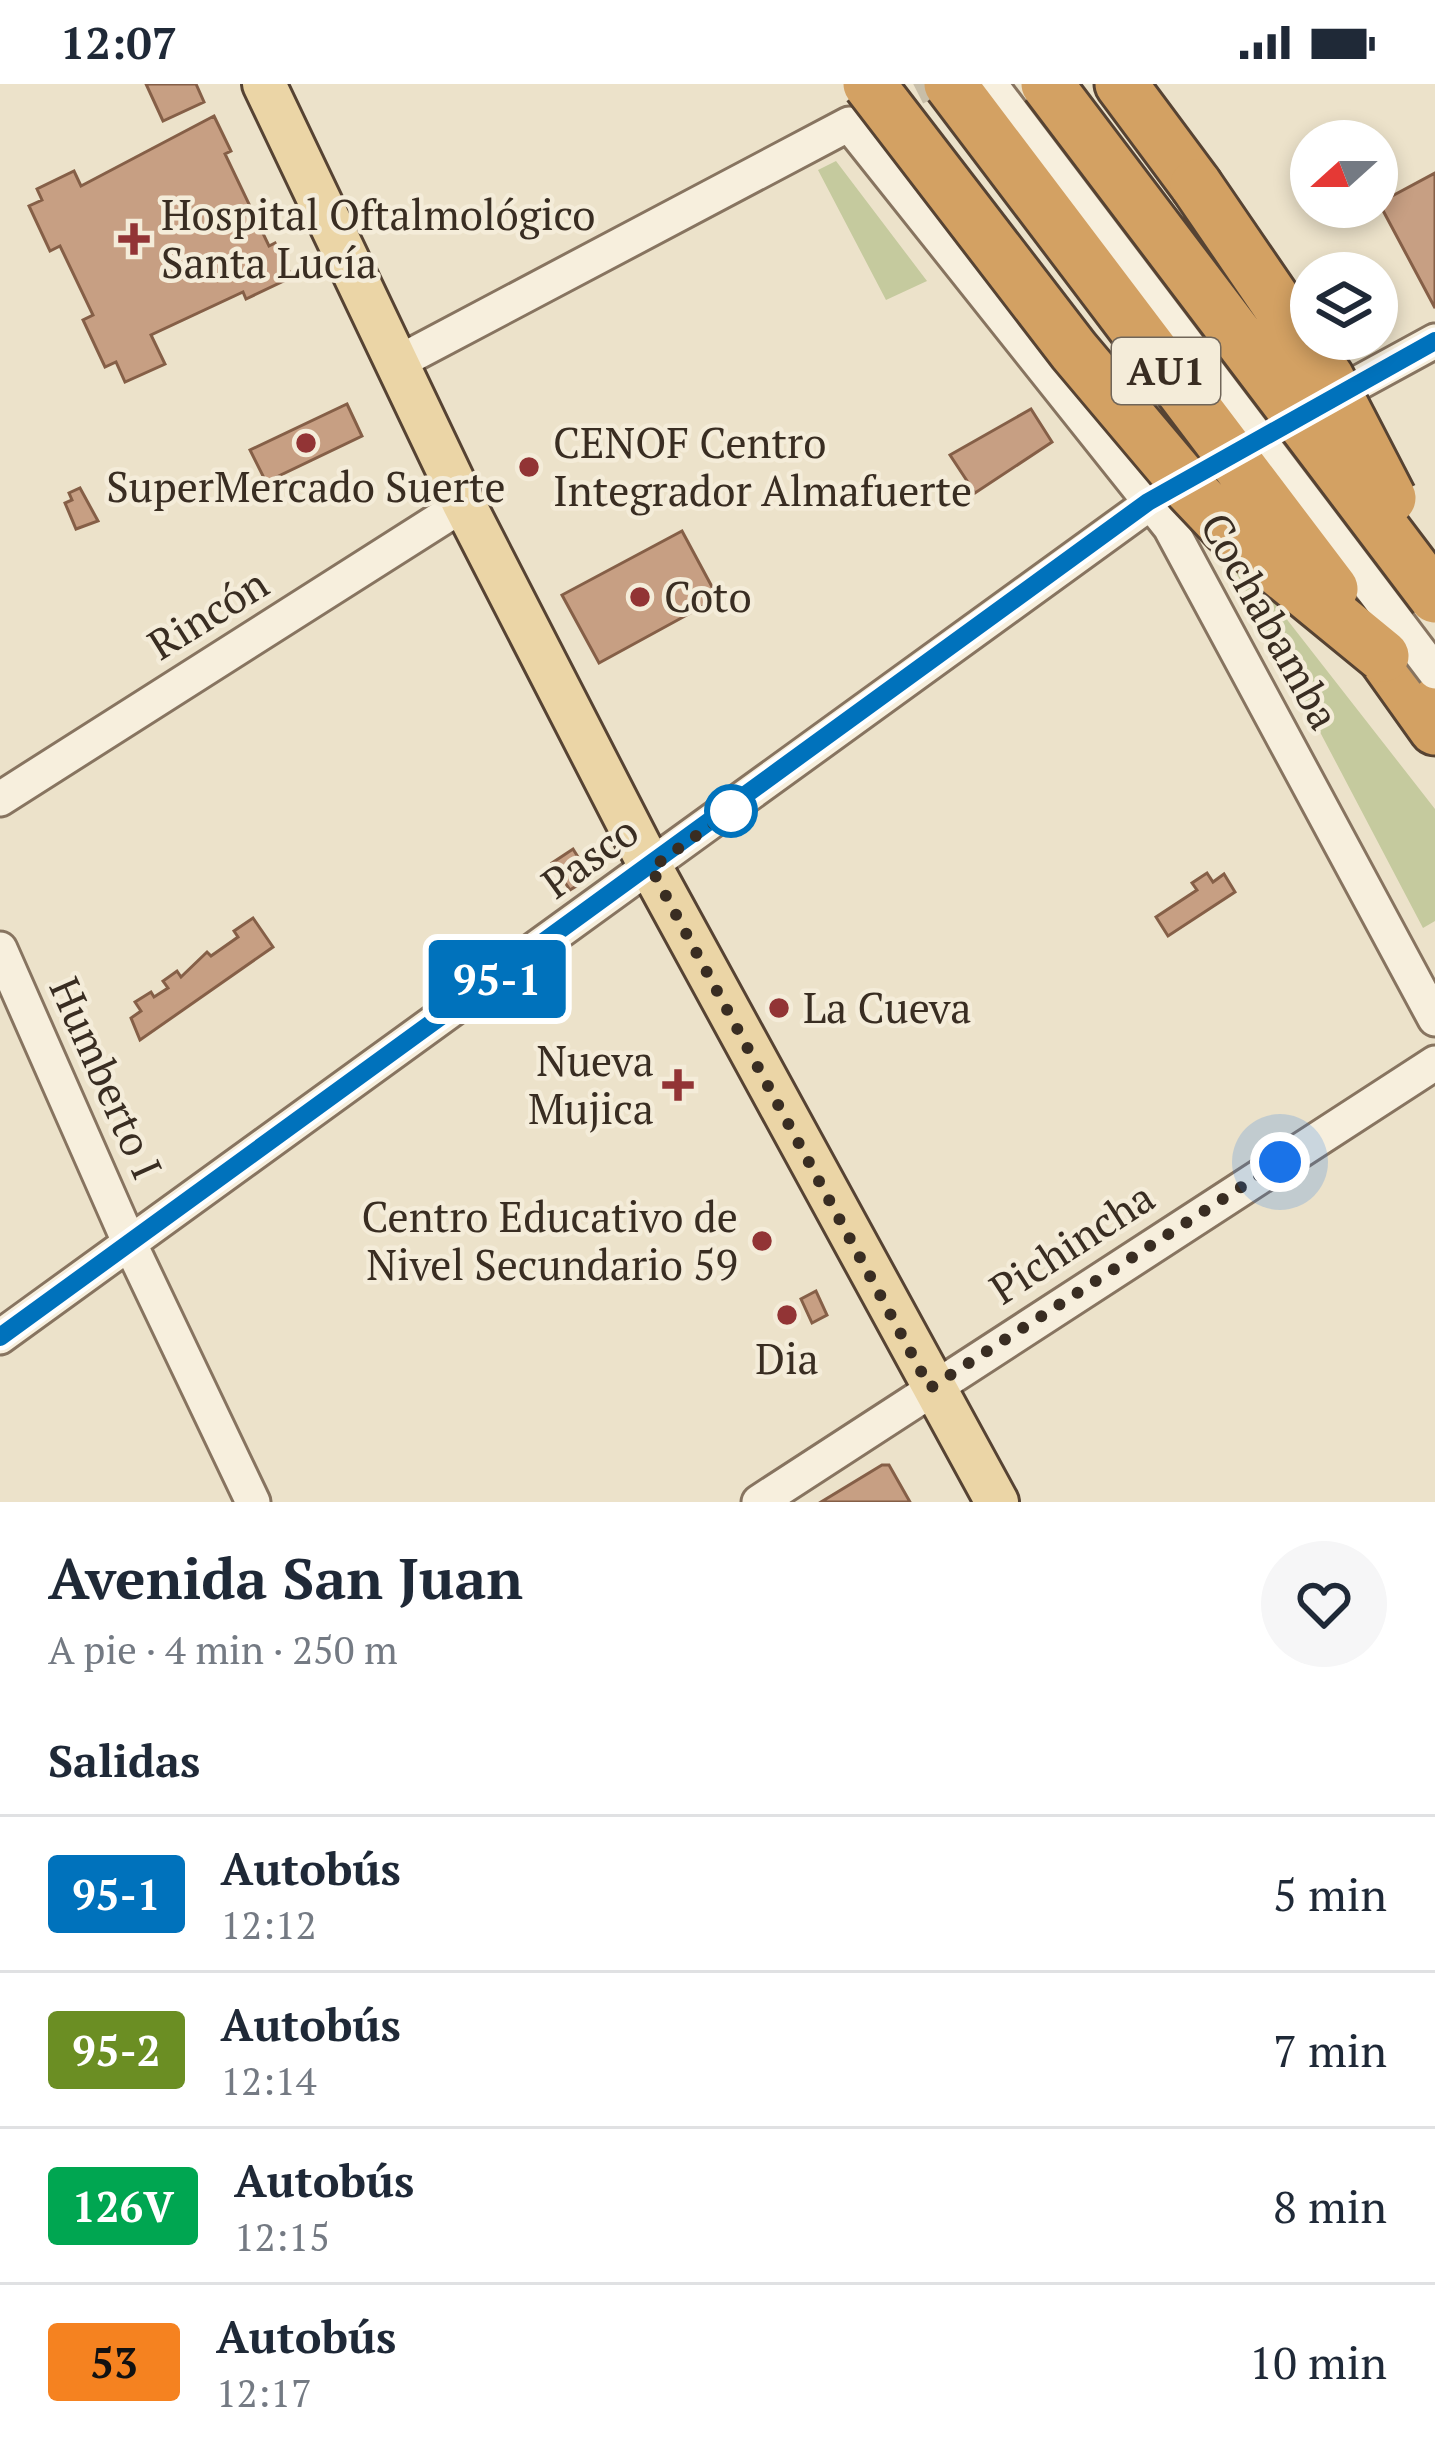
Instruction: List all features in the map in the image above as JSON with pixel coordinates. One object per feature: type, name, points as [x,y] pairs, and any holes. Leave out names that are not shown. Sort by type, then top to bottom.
[{"type":"highway","name":"AU1","points":[[950,84],[1435,729]]},
{"type":"highway","name":"AU1","points":[[1047,84],[1435,593]]},
{"type":"highway","points":[[1121,84],[1328,378],[1435,593]]},
{"type":"highway","points":[[859,104],[1227,528],[1383,656]]},
{"type":"main road","points":[[264,84],[464,504],[651,868],[930,1388],[997,1502]]},
{"type":"street","points":[[990,84],[1435,672]]},
{"type":"street","points":[[397,363],[859,104]]},
{"type":"street","name":"Cochabamba","points":[[859,104],[1160,496],[1170,527],[1435,1019]]},
{"type":"street","points":[[1349,388],[1435,340]]},
{"type":"street","name":"Pasco","points":[[0,1337],[1160,496]]},
{"type":"street","name":"Rincón","points":[[0,800],[464,504]]},
{"type":"street","name":"Humberto I","points":[[0,949],[130,1244],[253,1502]]},
{"type":"street","name":"Pichincha","points":[[759,1502],[1435,1063]]},
{"type":"green space","points":[[836,161],[927,281],[886,300],[818,170]]},
{"type":"green space","points":[[1207,517],[1435,809],[1435,921],[1423,928]]},
{"type":"building","points":[[146,84],[196,84],[204,102],[163,121]]},
{"type":"building","name":"Hospital Oftalmológico Santa Lucía","points":[[214,116],[231,151],[225,154],[269,246],[275,243],[292,277],[246,299],[243,292],[151,335],[165,364],[125,382],[116,362],[105,367],[83,320],[93,315],[60,246],[50,251],[29,206],[42,200],[37,189],[74,171],[81,186]]},
{"type":"building","points":[[1435,173],[1435,308],[1392,228],[1398,228],[1398,193]]},
{"type":"building","name":"SuperMercado Suerte","points":[[347,404],[362,436],[266,482],[250,450]]},
{"type":"building","points":[[1031,409],[1052,442],[975,493],[950,455]]},
{"type":"building","points":[[80,488],[98,521],[76,529],[65,503],[72,500],[69,493]]},
{"type":"building","name":"Coto","points":[[682,531],[718,598],[599,663],[562,595]]},
{"type":"building","points":[[573,849],[583,865],[578,885],[570,890],[552,863]]},
{"type":"building","points":[[1207,873],[1213,882],[1224,874],[1235,892],[1168,936],[1156,917],[1197,890],[1192,883]]},
{"type":"building","points":[[253,918],[273,947],[140,1040],[131,1018],[141,1011],[135,1002],[168,988],[163,981],[177,971],[181,977],[207,952],[211,956],[238,937],[234,931]]},
{"type":"building","points":[[816,1291],[827,1315],[812,1323],[801,1299]]},
{"type":"building","points":[[889,1465],[910,1502],[821,1502]]},
{"type":"tunnel","points":[[872,111],[925,84]]},
{"type":"bus line","name":"95-1","points":[[0,1337],[729,812],[1148,502],[1435,341]]},
{"type":"place","name":"Hospital Oftalmológico Santa Lucía","points":[[134,239]]},
{"type":"place","name":"SuperMercado Suerte","points":[[306,443]]},
{"type":"place","name":"CENOF Centro Integrador Almafuerte","points":[[529,467]]},
{"type":"place","name":"Coto","points":[[640,597]]},
{"type":"place","name":"La Cueva","points":[[779,1008]]},
{"type":"place","name":"Nueva Mujica","points":[[678,1085]]},
{"type":"place","name":"Centro Educativo de Nivel Secundario 59","points":[[762,1241]]},
{"type":"place","name":"Dia","points":[[787,1315]]},
{"type":"route","points":[[731,811],[651,868],[930,1388],[1280,1162]]}]
